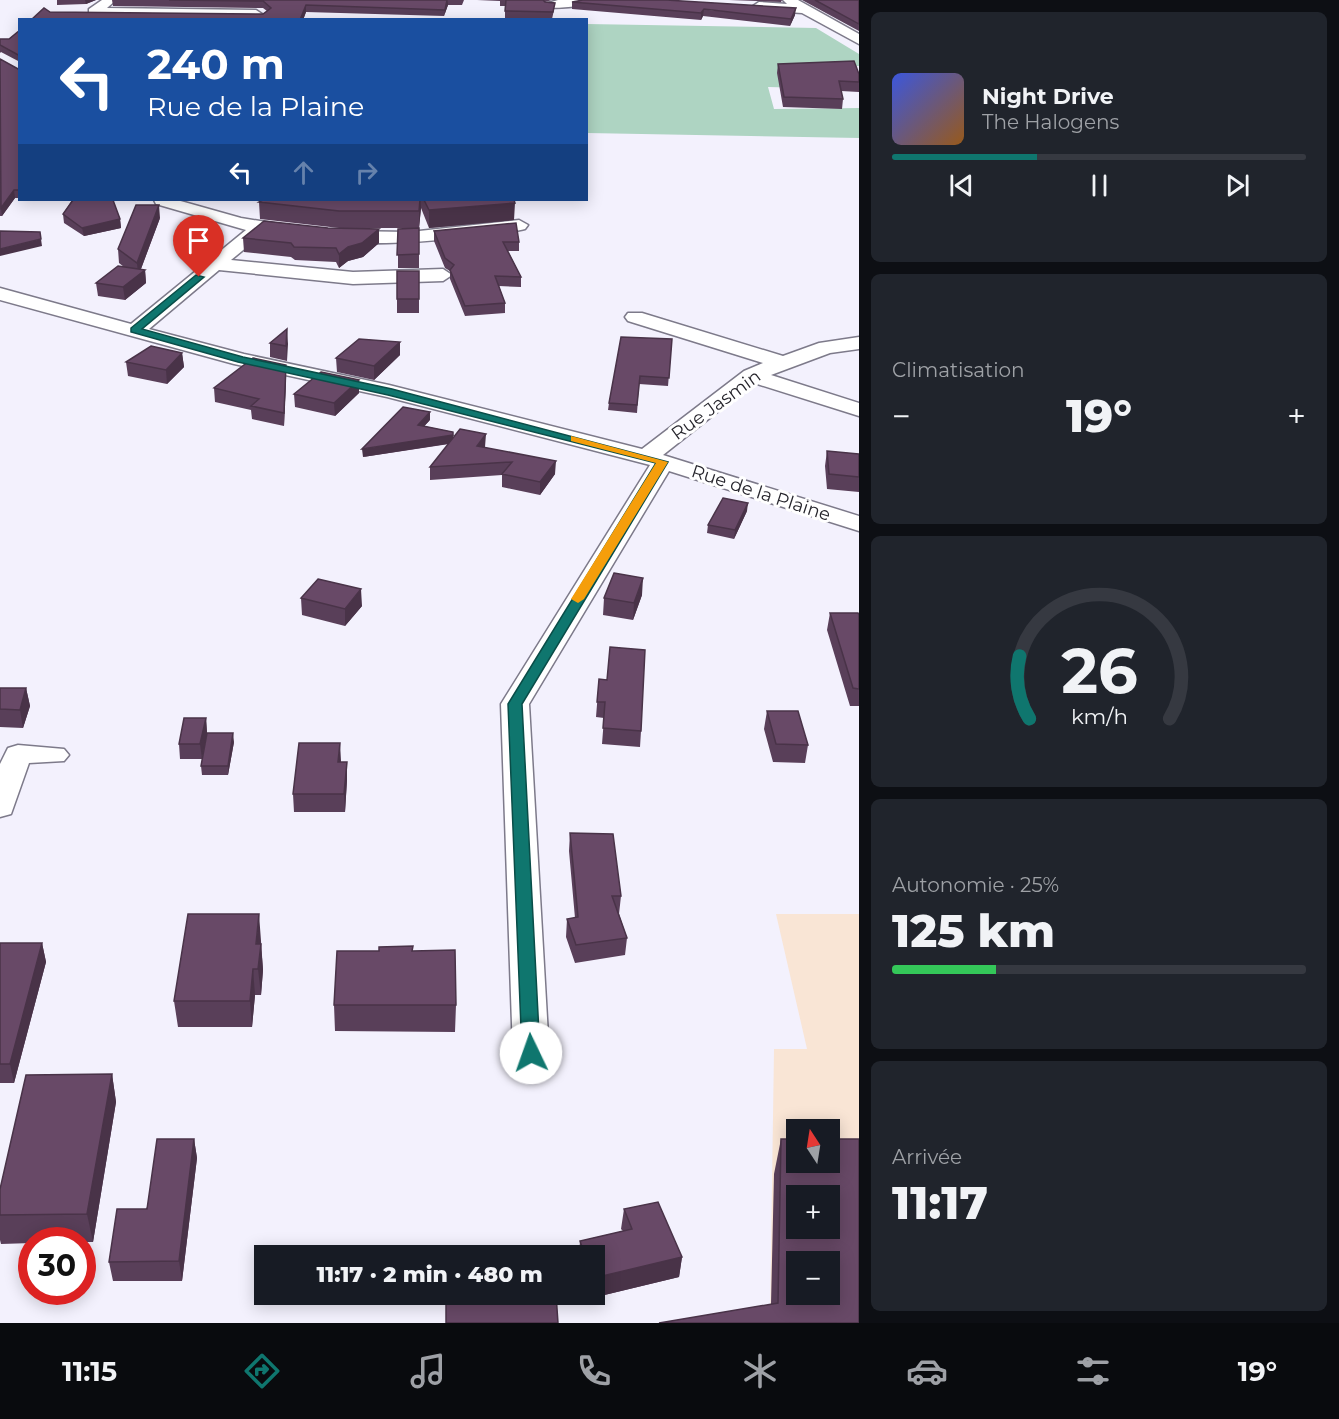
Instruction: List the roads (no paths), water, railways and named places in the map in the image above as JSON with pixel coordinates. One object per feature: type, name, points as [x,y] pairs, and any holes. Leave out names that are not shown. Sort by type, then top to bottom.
[{"type":"street","points":[[110,0],[89,12],[263,14]]},
{"type":"street","points":[[205,13],[217,0]]},
{"type":"street","points":[[548,5],[591,0]]},
{"type":"street","points":[[789,0],[859,40]]},
{"type":"street","points":[[746,6],[803,9]]},
{"type":"street","points":[[165,201],[205,215],[259,228],[369,238],[448,235],[519,225]]},
{"type":"street","points":[[135,330],[259,228]]},
{"type":"street","points":[[215,264],[353,278],[443,276]]},
{"type":"street","name":"Rue de la Plaine","points":[[0,294],[241,360],[389,392],[654,459],[859,524]]},
{"type":"street","points":[[635,317],[780,362]]},
{"type":"street","name":"Rue Jasmin","points":[[654,459],[751,375],[780,362],[826,347],[859,343]]},
{"type":"street","points":[[751,375],[859,410]]},
{"type":"street","points":[[531,1053],[515,704],[654,459]]},
{"type":"street","points":[[0,807],[18,754],[54,755]]}]
